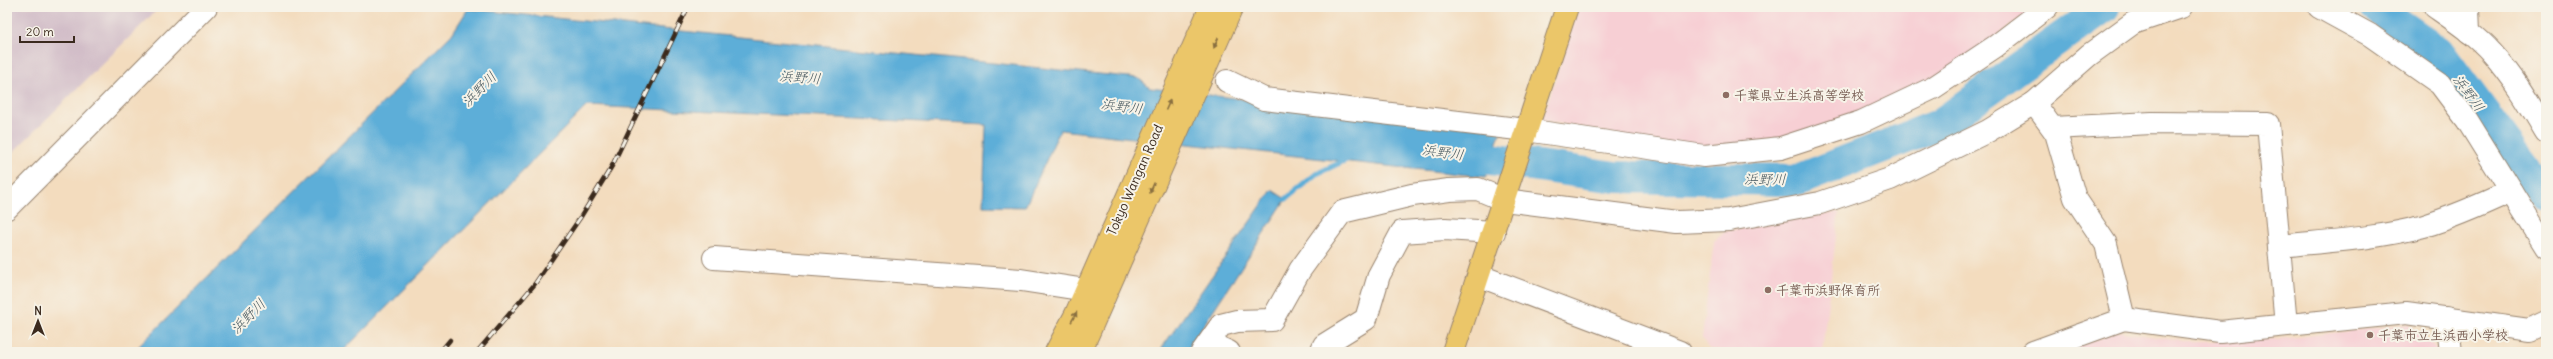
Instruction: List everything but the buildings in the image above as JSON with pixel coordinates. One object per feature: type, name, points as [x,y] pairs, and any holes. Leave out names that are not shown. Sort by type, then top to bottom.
[{"type":"main road","name":"Tokyo Wangan Road","points":[[1186,87],[1211,7]]},
{"type":"main road","name":"Tokyo Wangan Road","points":[[1080,352],[1096,294],[1186,87],[1232,7]]},
{"type":"main road","points":[[1454,352],[1567,7]]},
{"type":"main road","name":"Tokyo Wangan Road","points":[[1056,352],[1096,294]]},
{"type":"street","points":[[7,208],[206,7]]},
{"type":"street","points":[[1227,81],[1264,99],[1526,130],[1704,156],[1781,148],[1861,122],[1933,88],[1996,46],[2047,7]]},
{"type":"street","points":[[1229,352],[1206,347],[1221,325],[1237,321],[1272,320],[1300,270],[1342,212],[1412,194],[1478,189],[1505,197],[1677,222],[1729,220],[1820,204],[1890,179],[1988,131],[2034,103],[2089,55],[2133,23],[2181,7]]},
{"type":"street","points":[[2319,7],[2370,35],[2440,84],[2467,120],[2546,247]]},
{"type":"street","points":[[2435,7],[2468,32],[2492,53],[2519,88],[2546,132]]},
{"type":"street","points":[[2468,7],[2468,32]]},
{"type":"street","points":[[2034,103],[2056,133],[2075,198],[2106,244],[2124,319]]},
{"type":"street","points":[[2053,128],[2152,122],[2268,124],[2286,325]]},
{"type":"street","points":[[2279,246],[2368,237],[2423,226],[2468,211],[2511,191]]},
{"type":"street","points":[[1321,352],[1324,345],[1366,318],[1379,275],[1402,232],[1445,229],[1494,232]]},
{"type":"street","points":[[714,258],[1021,280],[1096,294]]},
{"type":"street","points":[[1480,276],[1673,351]]},
{"type":"street","points":[[2032,352],[2124,319],[2220,332],[2406,313],[2529,330],[2546,322]]},
{"type":"street","points":[[2447,318],[2451,352]]},
{"type":"shaded area","points":[[7,7],[160,7],[7,158]]},
{"type":"shaded area","name":"千葉県立生浜高等学校","points":[[1579,7],[2036,7],[1953,69],[1848,122],[1753,144],[1677,146],[1542,120]]},
{"type":"shaded area","name":"千葉市浜野保育所","points":[[1839,212],[1822,352],[1736,352],[1709,349],[1702,338],[1714,241],[1726,231]]},
{"type":"shaded area","name":"千葉市立生浜西小学校","points":[[2409,324],[2437,349],[2437,352],[2063,352],[2116,331],[2181,341],[2242,341],[2290,338]]},
{"type":"water","points":[[468,9],[1138,78],[1150,88],[1501,130],[1486,177],[1060,130],[1025,207],[983,206],[986,125],[587,106],[342,352],[133,352],[452,34]]},
{"type":"water","points":[[1272,190],[1286,199],[1186,352],[1159,352]]},
{"type":"waterway","name":"浜野川","points":[[1449,153],[1615,177],[1798,180],[1939,125],[2104,7]]},
{"type":"waterway","name":"浜野川","points":[[2375,7],[2438,51],[2546,197]]},
{"type":"waterway","points":[[1286,199],[1316,174],[1348,159]]},
{"type":"railway","points":[[477,352],[534,285],[580,218],[612,166],[688,7]]},
{"type":"railway","points":[[440,352],[450,340]]},
{"type":"place","name":"千葉県立生浜高等学校","points":[[1726,95]]},
{"type":"place","name":"千葉市浜野保育所","points":[[1768,290]]},
{"type":"place","name":"千葉市立生浜西小学校","points":[[2370,335]]}]
